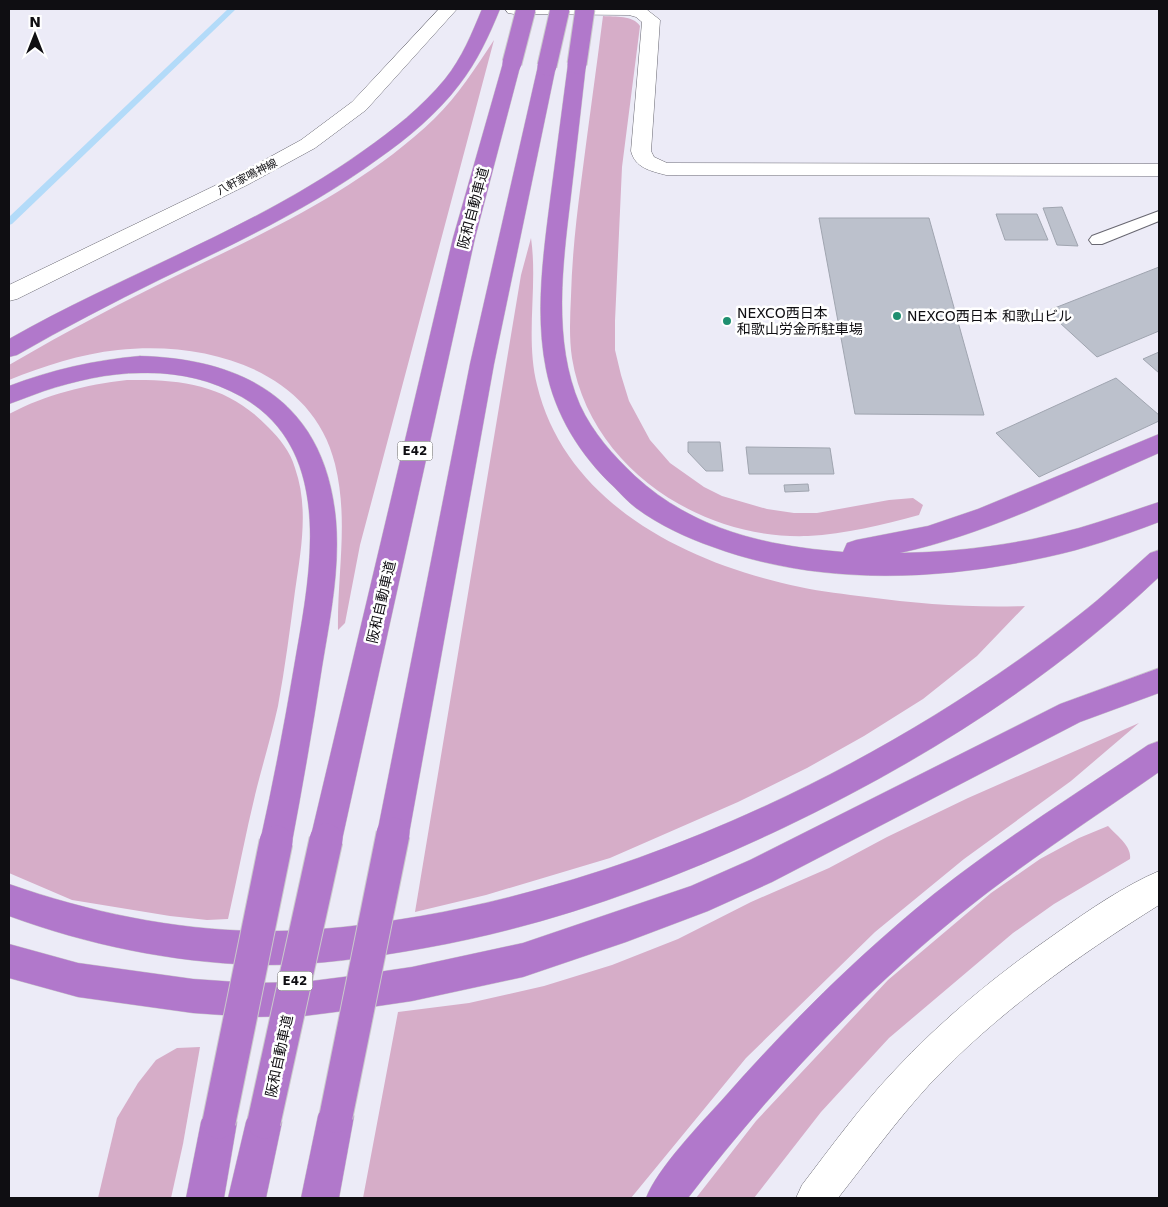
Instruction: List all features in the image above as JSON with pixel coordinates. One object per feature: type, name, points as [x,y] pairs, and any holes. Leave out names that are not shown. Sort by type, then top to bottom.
[{"type":"highway","points":[[9,350],[71,314],[272,216],[352,169],[418,118],[448,86],[467,59],[491,9]]},
{"type":"highway","name":"阪和自動車道","points":[[247,1198],[326,840],[464,238],[526,9]]},
{"type":"highway","points":[[320,1198],[393,834],[482,364],[560,9]]},
{"type":"highway","points":[[585,9],[555,241],[551,317],[558,368],[564,392],[580,429],[594,450],[616,476],[636,495],[711,538],[738,547],[780,557],[822,562],[915,564],[1030,550],[1068,542],[1159,512]]},
{"type":"highway","points":[[9,395],[52,378],[103,367],[156,366],[205,371],[253,392],[272,406],[300,438],[312,465],[322,509],[321,581],[299,726],[205,1198]]},
{"type":"highway","points":[[738,547],[778,552],[822,554],[885,546],[928,536],[1036,496],[1159,443]]},
{"type":"highway","points":[[1090,624],[1159,561]]},
{"type":"highway","points":[[9,900],[44,914],[96,928],[210,946],[258,948],[320,946],[385,938],[478,923],[538,907],[668,864],[824,792],[934,732],[1090,624],[1159,585]]},
{"type":"highway","points":[[9,961],[78,980],[193,996],[251,1000],[304,999],[351,993],[412,984],[523,960],[670,909],[761,871],[1159,668]]},
{"type":"highway","points":[[1070,712],[1159,680]]},
{"type":"highway","points":[[665,1198],[762,1081],[870,970],[948,904],[1059,823],[1159,755]]},
{"type":"highway","points":[[1059,823],[1159,766]]},
{"type":"street","name":"八軒家鳴神線","points":[[9,294],[242,180],[308,144],[359,106],[448,9]]},
{"type":"street","points":[[514,9],[623,10],[642,13],[651,20],[641,156],[657,167],[666,169],[1159,170]]},
{"type":"street","points":[[815,1198],[911,1079],[961,1031],[1042,965],[1086,933],[1159,887]]},
{"type":"lane","points":[[1097,240],[1159,216]]},
{"type":"shaded area","points":[[603,16],[628,18],[637,22],[640,26],[622,167],[615,350],[629,401],[650,440],[670,463],[704,487],[722,496],[767,509],[794,513],[817,513],[889,500],[913,498],[923,505],[919,515],[878,526],[808,536],[768,534],[729,525],[691,510],[657,490],[626,464],[601,433],[583,397],[572,358],[570,327],[576,225]]},
{"type":"shaded area","points":[[494,40],[360,545],[345,623],[338,630],[342,527],[339,485],[335,464],[323,431],[303,405],[279,384],[250,368],[218,357],[185,350],[151,348],[90,354],[62,361],[9,380],[9,365],[119,305],[284,222],[348,185],[378,165],[407,143],[443,110],[459,91]]},
{"type":"shaded area","points":[[531,238],[533,256],[532,348],[534,367],[537,385],[552,427],[575,464],[604,496],[638,522],[676,545],[716,563],[758,577],[800,587],[834,593],[926,603],[966,606],[1025,606],[977,656],[923,699],[864,736],[807,768],[738,802],[610,858],[486,895],[415,912],[521,275]]},
{"type":"shaded area","points":[[127,380],[186,383],[221,393],[237,402],[268,427],[287,451],[295,468],[302,498],[301,545],[278,706],[253,804],[228,919],[207,920],[170,916],[72,900],[9,873],[9,414],[66,391]]},
{"type":"shaded area","points":[[1139,723],[1071,781],[964,859],[875,932],[746,1058],[631,1198],[363,1198],[398,1012],[469,1003],[544,986],[612,965],[678,939],[751,902],[829,868],[887,837],[968,798]]},
{"type":"shaded area","points":[[1108,826],[1126,845],[1129,850],[1130,859],[1054,904],[1013,933],[889,1038],[821,1112],[754,1198],[696,1198],[756,1121],[888,980],[991,893],[1040,859],[1079,838]]},
{"type":"shaded area","points":[[200,1047],[183,1144],[171,1198],[98,1198],[117,1118],[138,1083],[156,1060],[177,1048]]},
{"type":"building","points":[[1062,207],[1078,246],[1057,245],[1043,208]]},
{"type":"building","points":[[996,214],[1037,214],[1048,240],[1005,240]]},
{"type":"building","name":"NEXCO西日本 和歌山ビル","points":[[819,218],[929,218],[984,415],[855,414]]},
{"type":"building","points":[[1159,267],[1159,331],[1097,357],[1047,311]]},
{"type":"building","points":[[1159,352],[1159,373],[1143,359]]},
{"type":"building","points":[[1116,378],[1159,415],[1159,421],[1039,477],[996,433]]},
{"type":"building","points":[[688,442],[720,442],[723,471],[706,471],[688,452]]},
{"type":"building","points":[[746,447],[830,448],[834,474],[749,474]]},
{"type":"building","points":[[808,484],[809,491],[785,492],[784,485]]},
{"type":"waterway","points":[[9,222],[232,9]]},
{"type":"place","name":"NEXCO西日本 和歌山ビル","points":[[897,316]]},
{"type":"place","name":"NEXCO西日本 和歌山労金所駐車場","points":[[727,321]]}]
